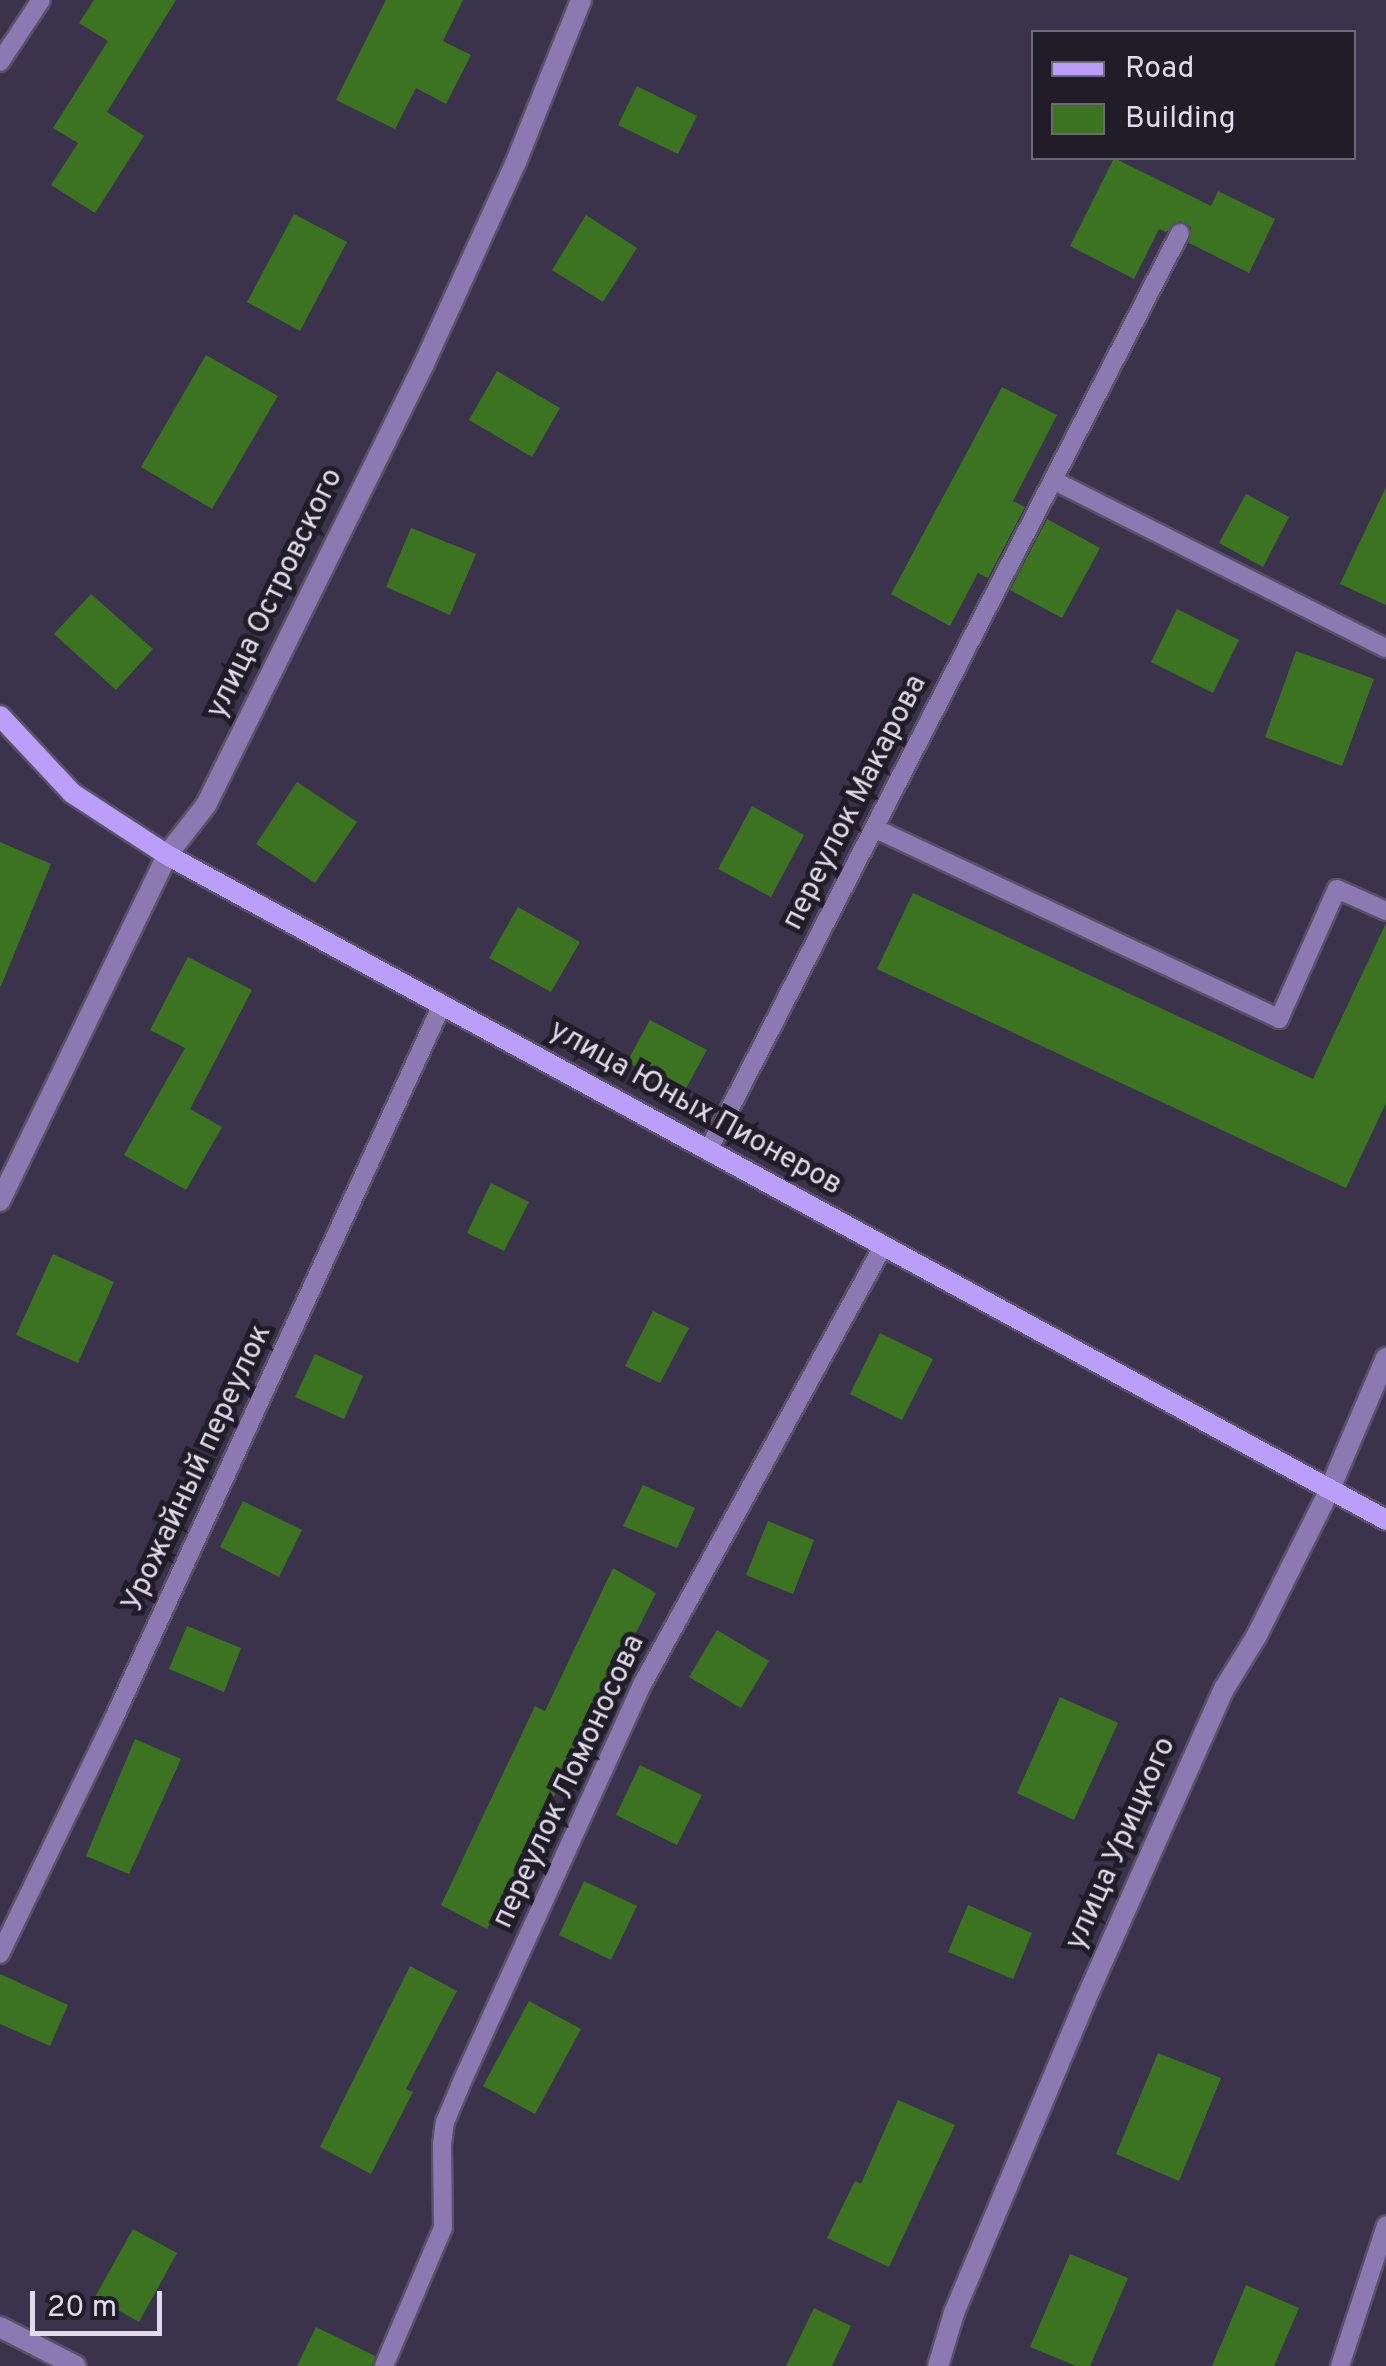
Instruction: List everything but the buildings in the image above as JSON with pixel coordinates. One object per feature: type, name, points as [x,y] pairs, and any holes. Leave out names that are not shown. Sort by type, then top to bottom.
[{"type":"main road","name":"улица Юных Пионеров","points":[[0,716],[72,793],[166,855],[1386,1520]]},
{"type":"street","name":"улица Островского","points":[[0,1201],[166,855],[206,804],[422,366],[516,162],[580,0]]},
{"type":"street","name":"улица Урицкого","points":[[938,2366],[954,2314],[1085,2001],[1216,1706],[1329,1491],[1386,1358]]},
{"type":"street","points":[[0,2327],[76,2366]]},
{"type":"lane","points":[[0,62],[41,0]]},
{"type":"lane","name":"переулок Макарова","points":[[708,1151],[1180,233]]},
{"type":"lane","points":[[1054,480],[1386,648]]},
{"type":"lane","points":[[874,828],[1280,1019],[1337,888],[1386,911]]},
{"type":"lane","name":"Урожайный переулок","points":[[0,1954],[114,1718],[442,1005]]},
{"type":"lane","name":"переулок Ломоносова","points":[[384,2366],[443,2228],[442,2145],[445,2122],[460,2086],[643,1683],[883,1247]]},
{"type":"lane","points":[[1340,2366],[1386,2225]]}]
